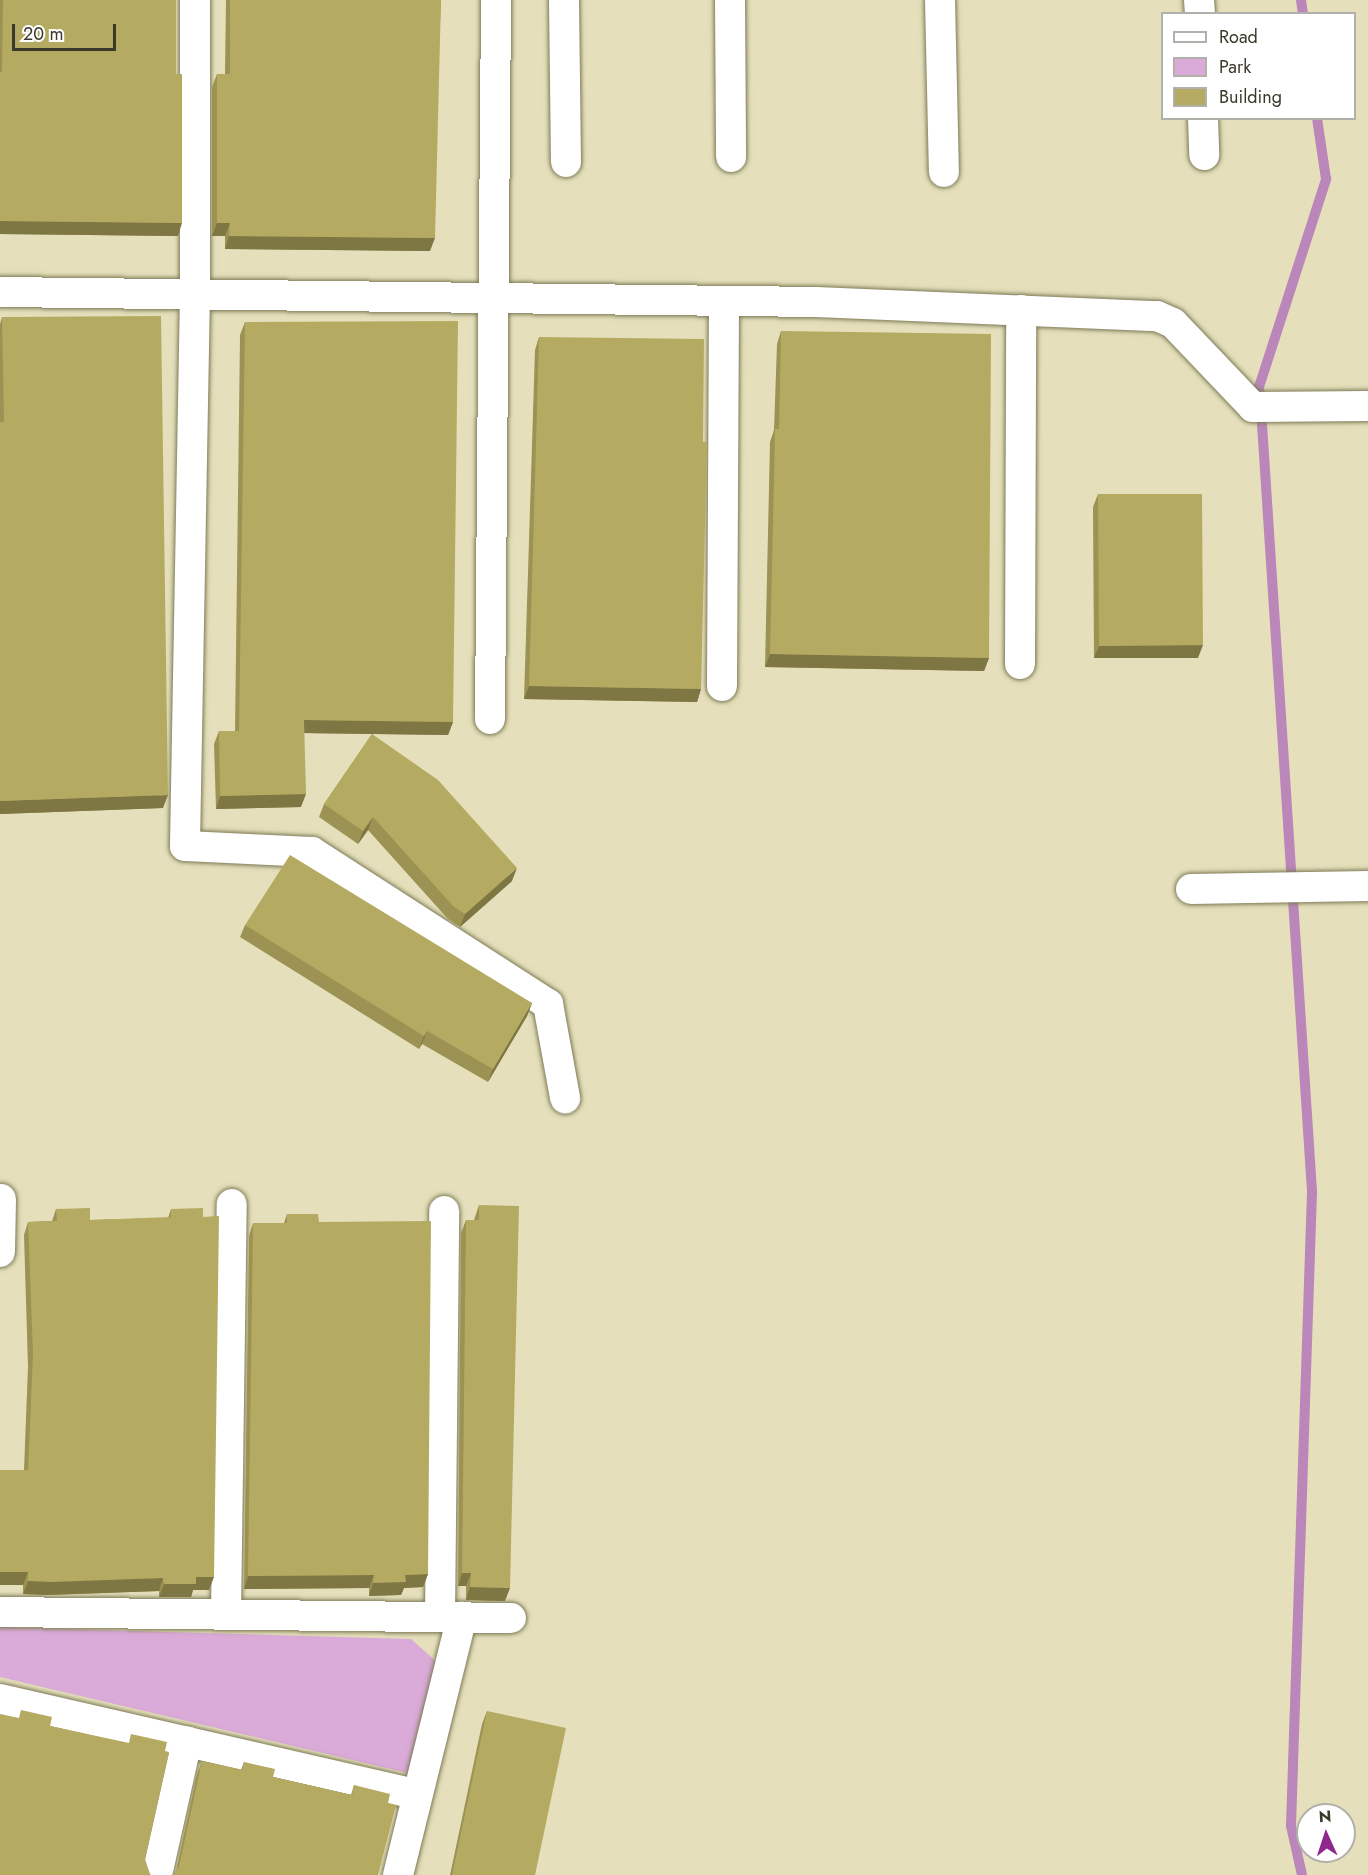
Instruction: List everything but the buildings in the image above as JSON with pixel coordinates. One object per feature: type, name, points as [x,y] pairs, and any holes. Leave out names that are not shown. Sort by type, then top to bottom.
[{"type":"street","points":[[195,0],[195,293],[185,846],[312,852],[548,1004],[565,1098]]},
{"type":"street","points":[[490,719],[496,297],[496,0]]},
{"type":"street","points":[[564,0],[567,162]]},
{"type":"street","points":[[730,0],[731,157]]},
{"type":"street","points":[[940,0],[944,172]]},
{"type":"street","points":[[1203,120],[1204,155]]},
{"type":"street","points":[[0,292],[724,301],[1165,317],[1253,407],[1368,406]]},
{"type":"street","points":[[722,686],[724,301]]},
{"type":"street","points":[[1020,664],[1021,310]]},
{"type":"street","points":[[1191,889],[1368,886]]},
{"type":"street","points":[[0,1252],[1,1199]]},
{"type":"street","points":[[225,1614],[232,1204]]},
{"type":"street","points":[[399,1875],[451,1617],[444,1211]]},
{"type":"street","points":[[0,1612],[511,1618]]},
{"type":"street","points":[[0,1699],[416,1794]]},
{"type":"street","points":[[157,1875],[188,1741]]},
{"type":"green space","points":[[0,1627],[411,1639],[438,1663],[412,1774],[0,1677]]},
{"type":"waterway","points":[[1301,0],[1303,12]]},
{"type":"waterway","points":[[1261,404],[1259,387],[1326,179],[1317,120]]},
{"type":"waterway","points":[[1261,409],[1312,1192],[1291,1826],[1302,1875]]}]
